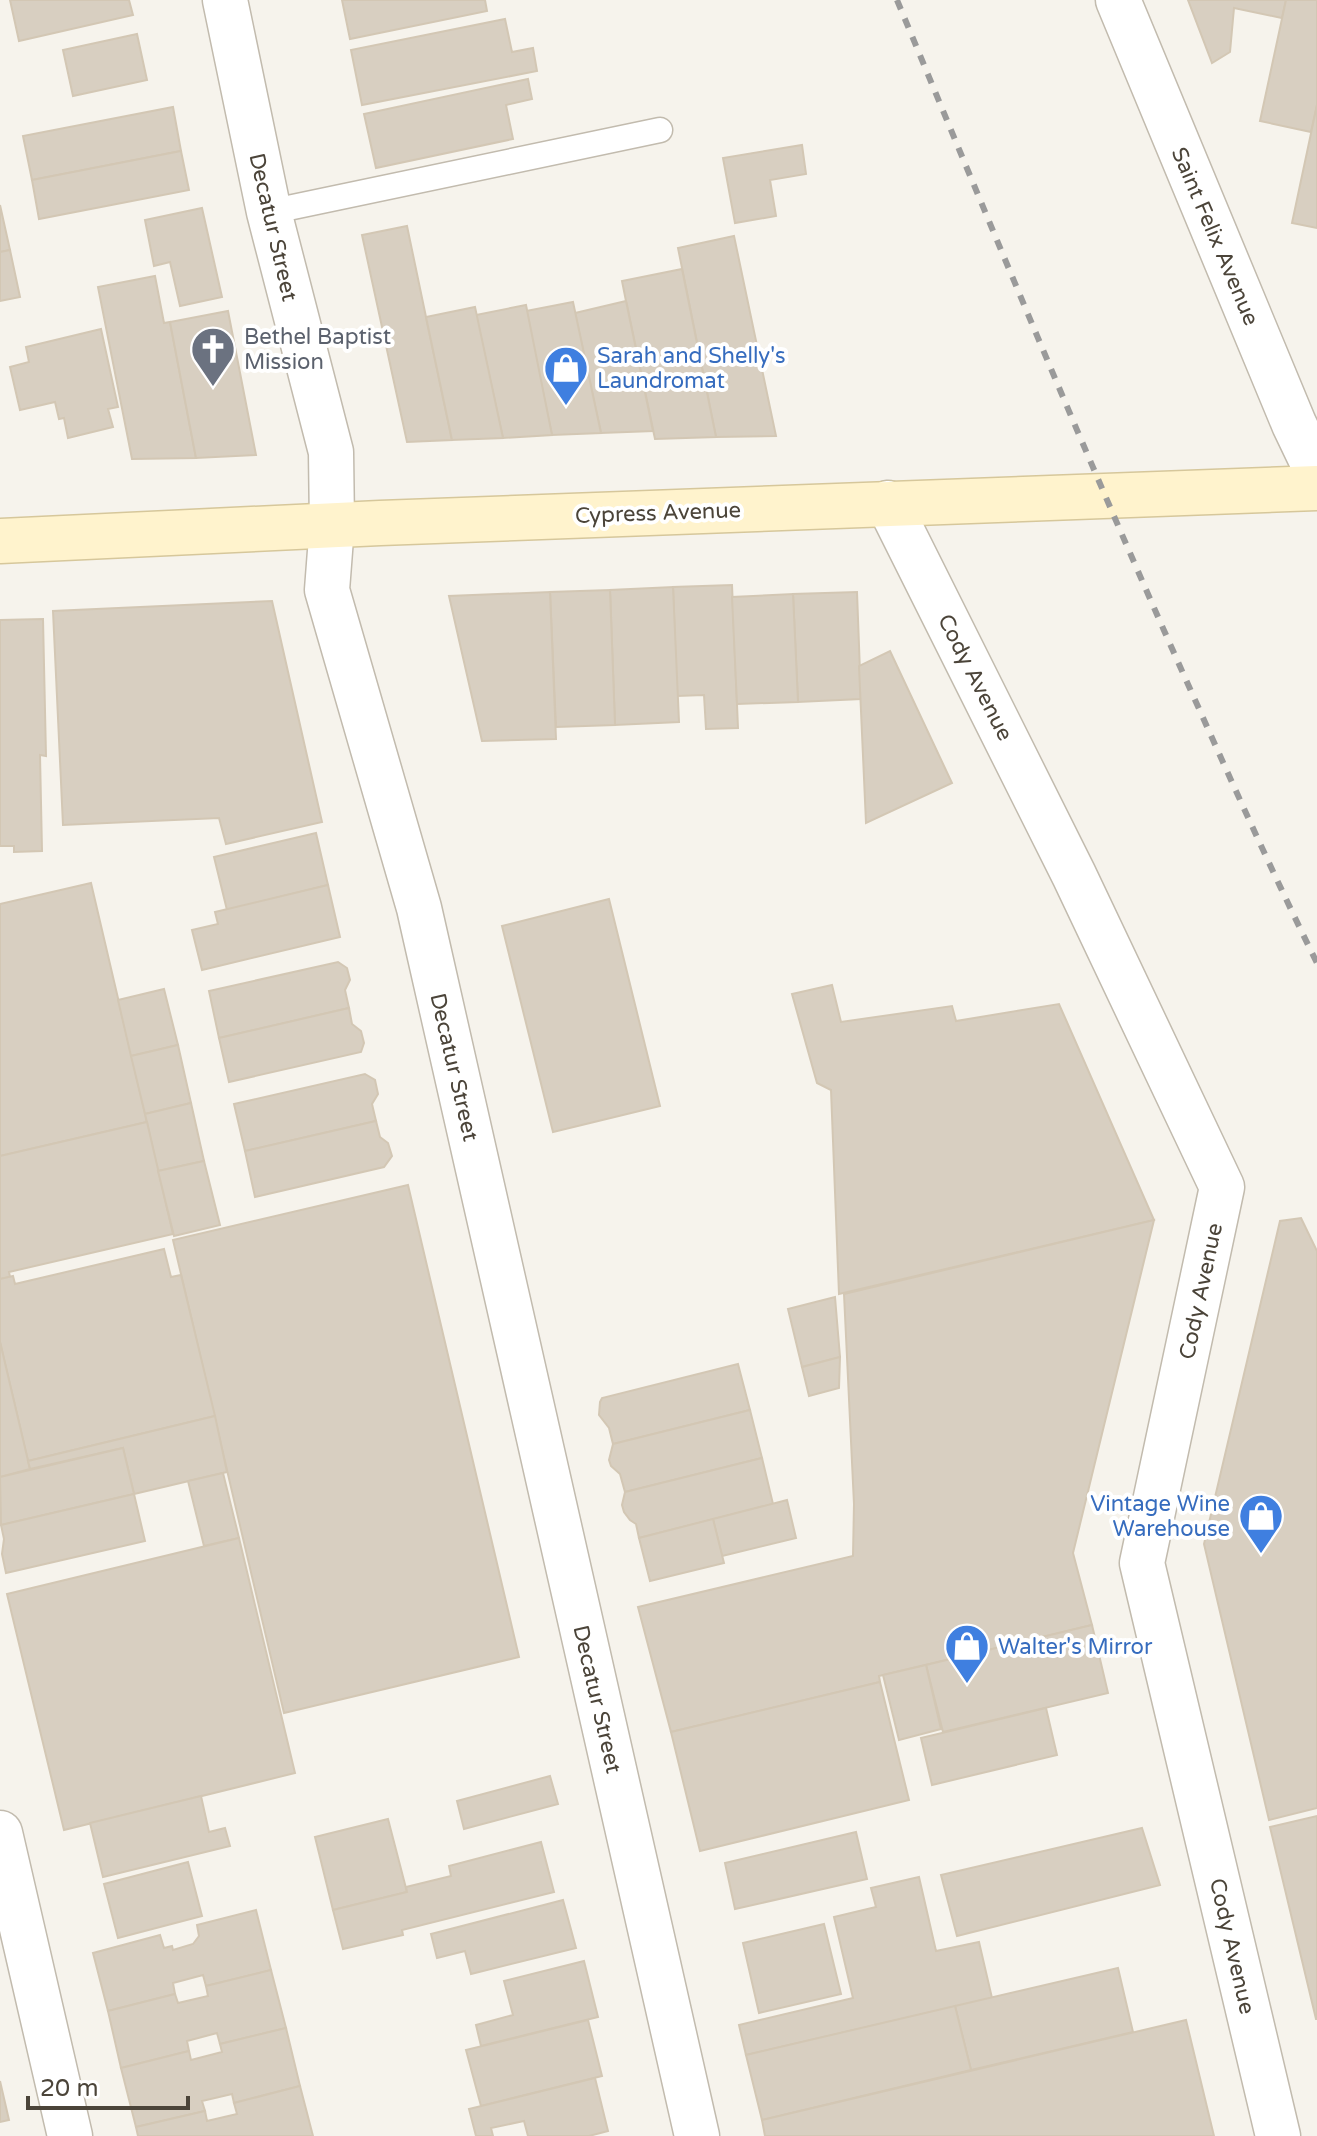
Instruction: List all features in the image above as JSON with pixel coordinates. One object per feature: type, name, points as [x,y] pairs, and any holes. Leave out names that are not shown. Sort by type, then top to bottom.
[{"type":"main road","name":"Cypress Avenue","points":[[0,541],[332,525],[1317,488]]},
{"type":"street","name":"Decatur Street","points":[[225,0],[269,212],[331,452],[332,525],[327,590],[419,908],[697,2136]]},
{"type":"street","name":"Saint Felix Avenue","points":[[1118,0],[1294,424],[1317,472]]},
{"type":"street","name":"Cody Avenue","points":[[888,503],[1074,875],[1222,1187],[1142,1563],[1278,2136]]},
{"type":"street","points":[[0,1833],[70,2136]]},
{"type":"lane","points":[[269,212],[660,130]]},
{"type":"building","points":[[10,0],[129,0],[133,15],[19,41]]},
{"type":"building","points":[[342,0],[485,0],[487,11],[350,39]]},
{"type":"building","points":[[1188,0],[1286,0],[1282,18],[1234,8],[1230,52],[1212,63]]},
{"type":"building","points":[[1286,0],[1317,0],[1317,105],[1311,132],[1260,121]]},
{"type":"building","points":[[505,19],[512,52],[533,48],[537,71],[362,105],[351,50]]},
{"type":"building","points":[[137,34],[147,80],[73,96],[63,50]]},
{"type":"building","points":[[528,79],[532,99],[506,105],[513,139],[376,168],[364,114]]},
{"type":"building","points":[[1317,105],[1317,228],[1292,223]]},
{"type":"building","points":[[173,107],[181,151],[32,180],[23,136]]},
{"type":"building","points":[[802,145],[806,174],[770,180],[776,216],[735,223],[723,158]]},
{"type":"building","points":[[181,151],[189,190],[39,219],[32,180]]},
{"type":"building","points":[[0,205],[10,250],[0,252]]},
{"type":"building","points":[[202,208],[222,297],[180,306],[170,262],[154,266],[145,220]]},
{"type":"building","points":[[407,226],[452,440],[407,442],[362,235]]},
{"type":"building","points":[[734,236],[776,436],[716,437],[678,248]]},
{"type":"building","points":[[10,250],[20,297],[0,301],[0,252]]},
{"type":"building","points":[[682,269],[716,437],[655,439],[622,281]]},
{"type":"building","points":[[155,276],[164,323],[170,322],[196,458],[132,459],[98,287]]},
{"type":"building","points":[[626,301],[653,431],[601,433],[575,313]]},
{"type":"building","points":[[573,302],[601,433],[552,435],[526,311]]},
{"type":"building","points":[[526,305],[552,435],[503,438],[476,315]]},
{"type":"building","points":[[475,307],[503,438],[452,440],[426,317]]},
{"type":"building","name":"Bethel Baptist Mission","points":[[228,311],[256,455],[196,458],[170,322]]},
{"type":"building","points":[[101,329],[118,407],[108,409],[113,427],[68,438],[64,418],[59,419],[55,402],[20,410],[10,367],[29,362],[26,347]]},
{"type":"building","points":[[732,585],[738,728],[706,729],[704,695],[677,696],[673,587]]},
{"type":"building","points":[[673,587],[679,722],[615,725],[610,590]]},
{"type":"building","points":[[610,590],[615,725],[556,727],[550,592]]},
{"type":"building","points":[[550,592],[556,739],[482,741],[449,596]]},
{"type":"building","points":[[857,592],[861,699],[798,702],[793,594]]},
{"type":"building","points":[[793,594],[798,702],[737,704],[732,597]]},
{"type":"building","points":[[272,601],[322,822],[226,844],[219,818],[63,825],[53,611]]},
{"type":"building","points":[[43,619],[46,756],[40,755],[42,851],[14,852],[14,846],[0,846],[0,620]]},
{"type":"building","points":[[890,651],[952,783],[866,823],[859,666]]},
{"type":"building","points":[[316,833],[328,885],[227,910],[214,857]]},
{"type":"building","points":[[91,883],[147,1122],[0,1156],[0,904]]},
{"type":"building","points":[[328,885],[340,937],[202,970],[192,930],[218,924],[215,912]]},
{"type":"building","points":[[609,899],[660,1106],[553,1132],[502,926]]},
{"type":"building","points":[[338,962],[347,968],[350,980],[345,990],[349,1008],[219,1038],[209,991]]},
{"type":"building","points":[[832,985],[841,1022],[952,1006],[956,1021],[1059,1004],[1154,1220],[839,1294],[831,1090],[817,1083],[792,994]]},
{"type":"building","points":[[164,989],[178,1045],[131,1056],[118,1000]]},
{"type":"building","points":[[349,1008],[352,1024],[361,1031],[364,1043],[361,1052],[229,1082],[219,1038]]},
{"type":"building","points":[[178,1045],[191,1103],[145,1114],[131,1056]]},
{"type":"building","points":[[365,1074],[375,1080],[378,1094],[372,1104],[376,1121],[245,1151],[234,1104]]},
{"type":"building","points":[[191,1103],[204,1161],[158,1171],[145,1114]]},
{"type":"building","points":[[376,1121],[380,1137],[388,1143],[392,1156],[384,1167],[255,1197],[245,1151]]},
{"type":"building","points":[[147,1122],[173,1234],[9,1272],[10,1277],[0,1279],[0,1156]]},
{"type":"building","points":[[204,1161],[220,1225],[174,1236],[158,1171]]},
{"type":"building","points":[[408,1185],[519,1657],[284,1713],[173,1240]]},
{"type":"building","points":[[1301,1218],[1317,1251],[1317,1808],[1269,1820],[1204,1544],[1280,1221]]},
{"type":"building","points":[[1154,1220],[1073,1553],[1092,1625],[879,1676],[880,1682],[671,1732],[638,1607],[853,1556],[854,1504],[844,1294]]},
{"type":"building","points":[[164,1249],[171,1277],[181,1275],[215,1416],[28,1461],[0,1342],[0,1279],[13,1276],[15,1284]]},
{"type":"building","points":[[835,1297],[840,1357],[802,1367],[788,1309]]},
{"type":"building","points":[[0,1342],[30,1469],[0,1477]]},
{"type":"building","points":[[840,1357],[839,1388],[809,1396],[802,1367]]},
{"type":"building","points":[[738,1364],[750,1410],[613,1444],[609,1428],[599,1415],[602,1398]]},
{"type":"building","points":[[750,1410],[762,1458],[625,1492],[620,1474],[611,1466],[609,1460],[613,1444]]},
{"type":"building","points":[[215,1416],[227,1472],[134,1494],[123,1448],[30,1469],[28,1461]]},
{"type":"building","points":[[123,1448],[134,1494],[1,1525],[0,1477]]},
{"type":"building","points":[[762,1458],[773,1504],[639,1538],[636,1524],[624,1512],[625,1492]]},
{"type":"building","points":[[223,1473],[239,1538],[204,1546],[188,1481]]},
{"type":"building","points":[[134,1494],[145,1541],[6,1573],[1,1525]]},
{"type":"building","points":[[787,1500],[796,1538],[722,1556],[713,1519]]},
{"type":"building","points":[[713,1519],[724,1563],[650,1581],[639,1538]]},
{"type":"building","points":[[239,1538],[295,1773],[64,1830],[7,1594]]},
{"type":"building","points":[[1092,1625],[1108,1693],[943,1732],[926,1665]]},
{"type":"building","points":[[926,1665],[941,1729],[899,1740],[883,1675]]},
{"type":"building","points":[[880,1682],[909,1800],[700,1851],[671,1732]]},
{"type":"building","points":[[1046,1708],[1057,1755],[932,1785],[921,1738]]},
{"type":"building","points":[[550,1776],[558,1804],[464,1829],[457,1801]]},
{"type":"building","points":[[201,1796],[209,1832],[225,1828],[230,1846],[103,1877],[90,1823]]},
{"type":"building","points":[[1317,1816],[1317,2019],[1316,2019],[1270,1827]]},
{"type":"building","points":[[388,1819],[407,1892],[333,1910],[315,1837]]},
{"type":"building","points":[[1142,1828],[1160,1885],[957,1936],[941,1875]]},
{"type":"building","points":[[856,1832],[867,1879],[735,1909],[725,1863]]},
{"type":"building","points":[[541,1842],[554,1892],[402,1930],[403,1935],[343,1949],[333,1910],[407,1892],[406,1887],[451,1876],[449,1866]]},
{"type":"building","points":[[188,1862],[202,1916],[118,1938],[104,1884]]},
{"type":"building","points":[[919,1877],[936,1951],[979,1942],[992,1998],[746,2055],[739,2025],[853,1998],[834,1917],[876,1907],[871,1888]]},
{"type":"building","points":[[563,1900],[576,1948],[471,1974],[465,1951],[437,1958],[431,1934]]},
{"type":"building","points":[[256,1910],[271,1970],[206,1986],[203,1975],[173,1983],[175,1994],[108,2011],[93,1953],[160,1935],[164,1948],[172,1946],[173,1950],[193,1944],[199,1936],[197,1925]]},
{"type":"building","points":[[824,1924],[841,1994],[759,2013],[743,1943]]},
{"type":"building","points":[[584,1961],[598,2017],[481,2046],[476,2025],[513,2015],[504,1981]]},
{"type":"building","points":[[1118,1968],[1133,2032],[971,2070],[955,2006]]},
{"type":"building","points":[[271,1970],[286,2028],[220,2044],[217,2033],[187,2041],[189,2051],[121,2068],[108,2011],[175,1994],[178,2003],[208,1996],[206,1986]]},
{"type":"building","points":[[955,2006],[971,2070],[762,2120],[746,2055]]},
{"type":"building","points":[[588,2020],[602,2076],[481,2106],[466,2050]]},
{"type":"building","points":[[1186,2020],[1214,2136],[765,2136],[762,2120]]},
{"type":"building","points":[[286,2028],[300,2086],[234,2103],[232,2094],[202,2101],[205,2111],[136,2127],[121,2068],[189,2051],[191,2060],[222,2052],[220,2044]]},
{"type":"building","points":[[595,2078],[608,2131],[589,2136],[528,2136],[524,2121],[491,2128],[493,2136],[476,2136],[469,2109]]},
{"type":"building","points":[[0,2081],[9,2120],[0,2122]]},
{"type":"building","points":[[300,2086],[313,2136],[138,2136],[136,2127],[205,2111],[207,2121],[237,2114],[234,2103]]},
{"type":"railway","points":[[897,0],[1122,534],[1243,806],[1317,963]]},
{"type":"place","name":"Bethel Baptist Mission","points":[[213,388]]},
{"type":"place","name":"Sarah and Shelly's Laundromat","points":[[566,407]]},
{"type":"place","name":"Vintage Wine Warehouse","points":[[1261,1555]]},
{"type":"place","name":"Walter's Mirror","points":[[967,1685]]}]
